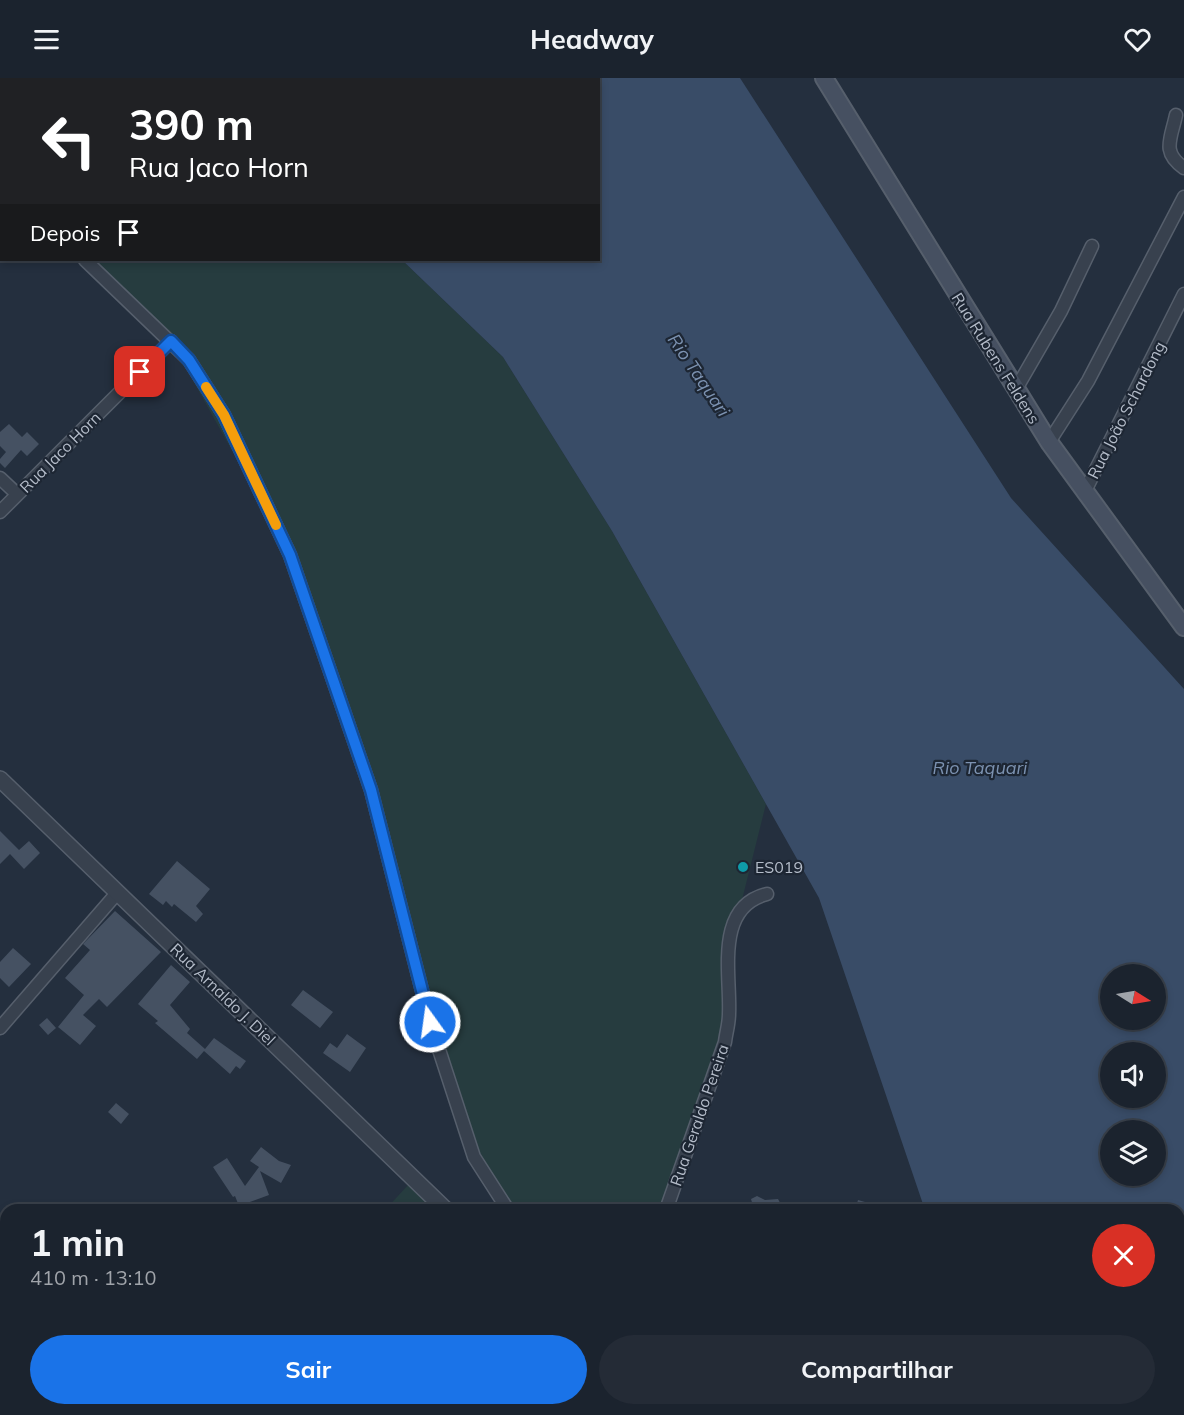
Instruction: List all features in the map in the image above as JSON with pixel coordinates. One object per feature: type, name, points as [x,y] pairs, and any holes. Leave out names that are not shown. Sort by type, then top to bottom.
[{"type":"main road","name":"Rua Rubens Feldens","points":[[824,78],[1049,442],[1084,494],[1184,627]]},
{"type":"street","points":[[1176,115],[1168,151],[1170,158],[1184,168]]},
{"type":"street","points":[[1049,442],[1088,381],[1184,197]]},
{"type":"street","points":[[1016,389],[1061,311],[1092,246]]},
{"type":"street","points":[[86,261],[189,360],[224,415],[290,555],[371,790],[430,1022],[463,1124],[474,1157],[503,1204]]},
{"type":"street","name":"Rua João Schardong","points":[[1084,494],[1184,294]]},
{"type":"street","name":"Rua Jaco Horn","points":[[0,512],[171,341]]},
{"type":"street","points":[[0,478],[17,494]]},
{"type":"street","name":"Rua Arnaldo J. Diel","points":[[0,779],[440,1204]]},
{"type":"street","points":[[0,1028],[6,1018],[118,892]]},
{"type":"street","name":"Rua Geraldo Pereira","points":[[668,1204],[725,1042],[729,1014],[727,954],[731,933],[739,912],[751,898],[767,894]]},
{"type":"green space","points":[[86,261],[403,261],[503,357],[612,531],[766,804],[739,912],[729,1014],[668,1204],[509,1204],[474,1157],[371,790],[290,555],[171,341]]},
{"type":"green space","points":[[409,1184],[431,1204],[391,1204]]},
{"type":"water","name":"Rio Taquari","points":[[600,78],[740,78],[1011,498],[1184,689],[1184,1204],[923,1204],[819,898],[612,531],[503,357],[403,261],[600,261]]},
{"type":"building","points":[[9,424],[22,437],[27,432],[39,444],[27,456],[21,450],[5,468],[0,463],[0,459],[6,452],[0,446],[0,432]]},
{"type":"building","points":[[0,831],[19,850],[29,841],[40,853],[24,869],[10,854],[0,864]]},
{"type":"building","points":[[177,861],[210,889],[196,906],[203,914],[196,922],[174,904],[172,907],[166,901],[163,905],[149,894]]},
{"type":"building","points":[[115,911],[161,952],[107,1007],[99,999],[83,1015],[96,1026],[80,1045],[58,1027],[84,995],[65,978],[90,950],[83,944]]},
{"type":"building","points":[[13,948],[31,964],[9,987],[0,978],[0,962]]},
{"type":"building","points":[[171,965],[190,982],[170,1005],[190,1029],[187,1033],[205,1049],[214,1038],[246,1061],[240,1069],[236,1066],[230,1074],[204,1051],[197,1059],[155,1023],[158,1021],[138,1004]]},
{"type":"building","points":[[303,990],[333,1012],[320,1028],[291,1005]]},
{"type":"building","points":[[47,1018],[56,1028],[48,1035],[39,1025]]},
{"type":"building","points":[[347,1034],[366,1048],[350,1072],[323,1053],[330,1043],[337,1048]]},
{"type":"building","points":[[116,1103],[129,1114],[121,1124],[108,1112]]},
{"type":"building","points":[[261,1147],[279,1161],[291,1165],[281,1183],[260,1171],[269,1195],[238,1204],[235,1196],[233,1197],[213,1167],[227,1158],[245,1186],[259,1167],[250,1161]]},
{"type":"building","points":[[757,1196],[765,1200],[778,1199],[781,1204],[752,1204],[751,1199]]},
{"type":"building","points":[[858,1200],[872,1204],[857,1204]]},
{"type":"slow traffic","points":[[206,387],[224,415],[276,525]]},
{"type":"place","name":"ES019","points":[[743,867]]},
{"type":"route","points":[[140,372],[171,341],[189,360],[224,415],[290,555],[371,790],[430,1022]]}]
